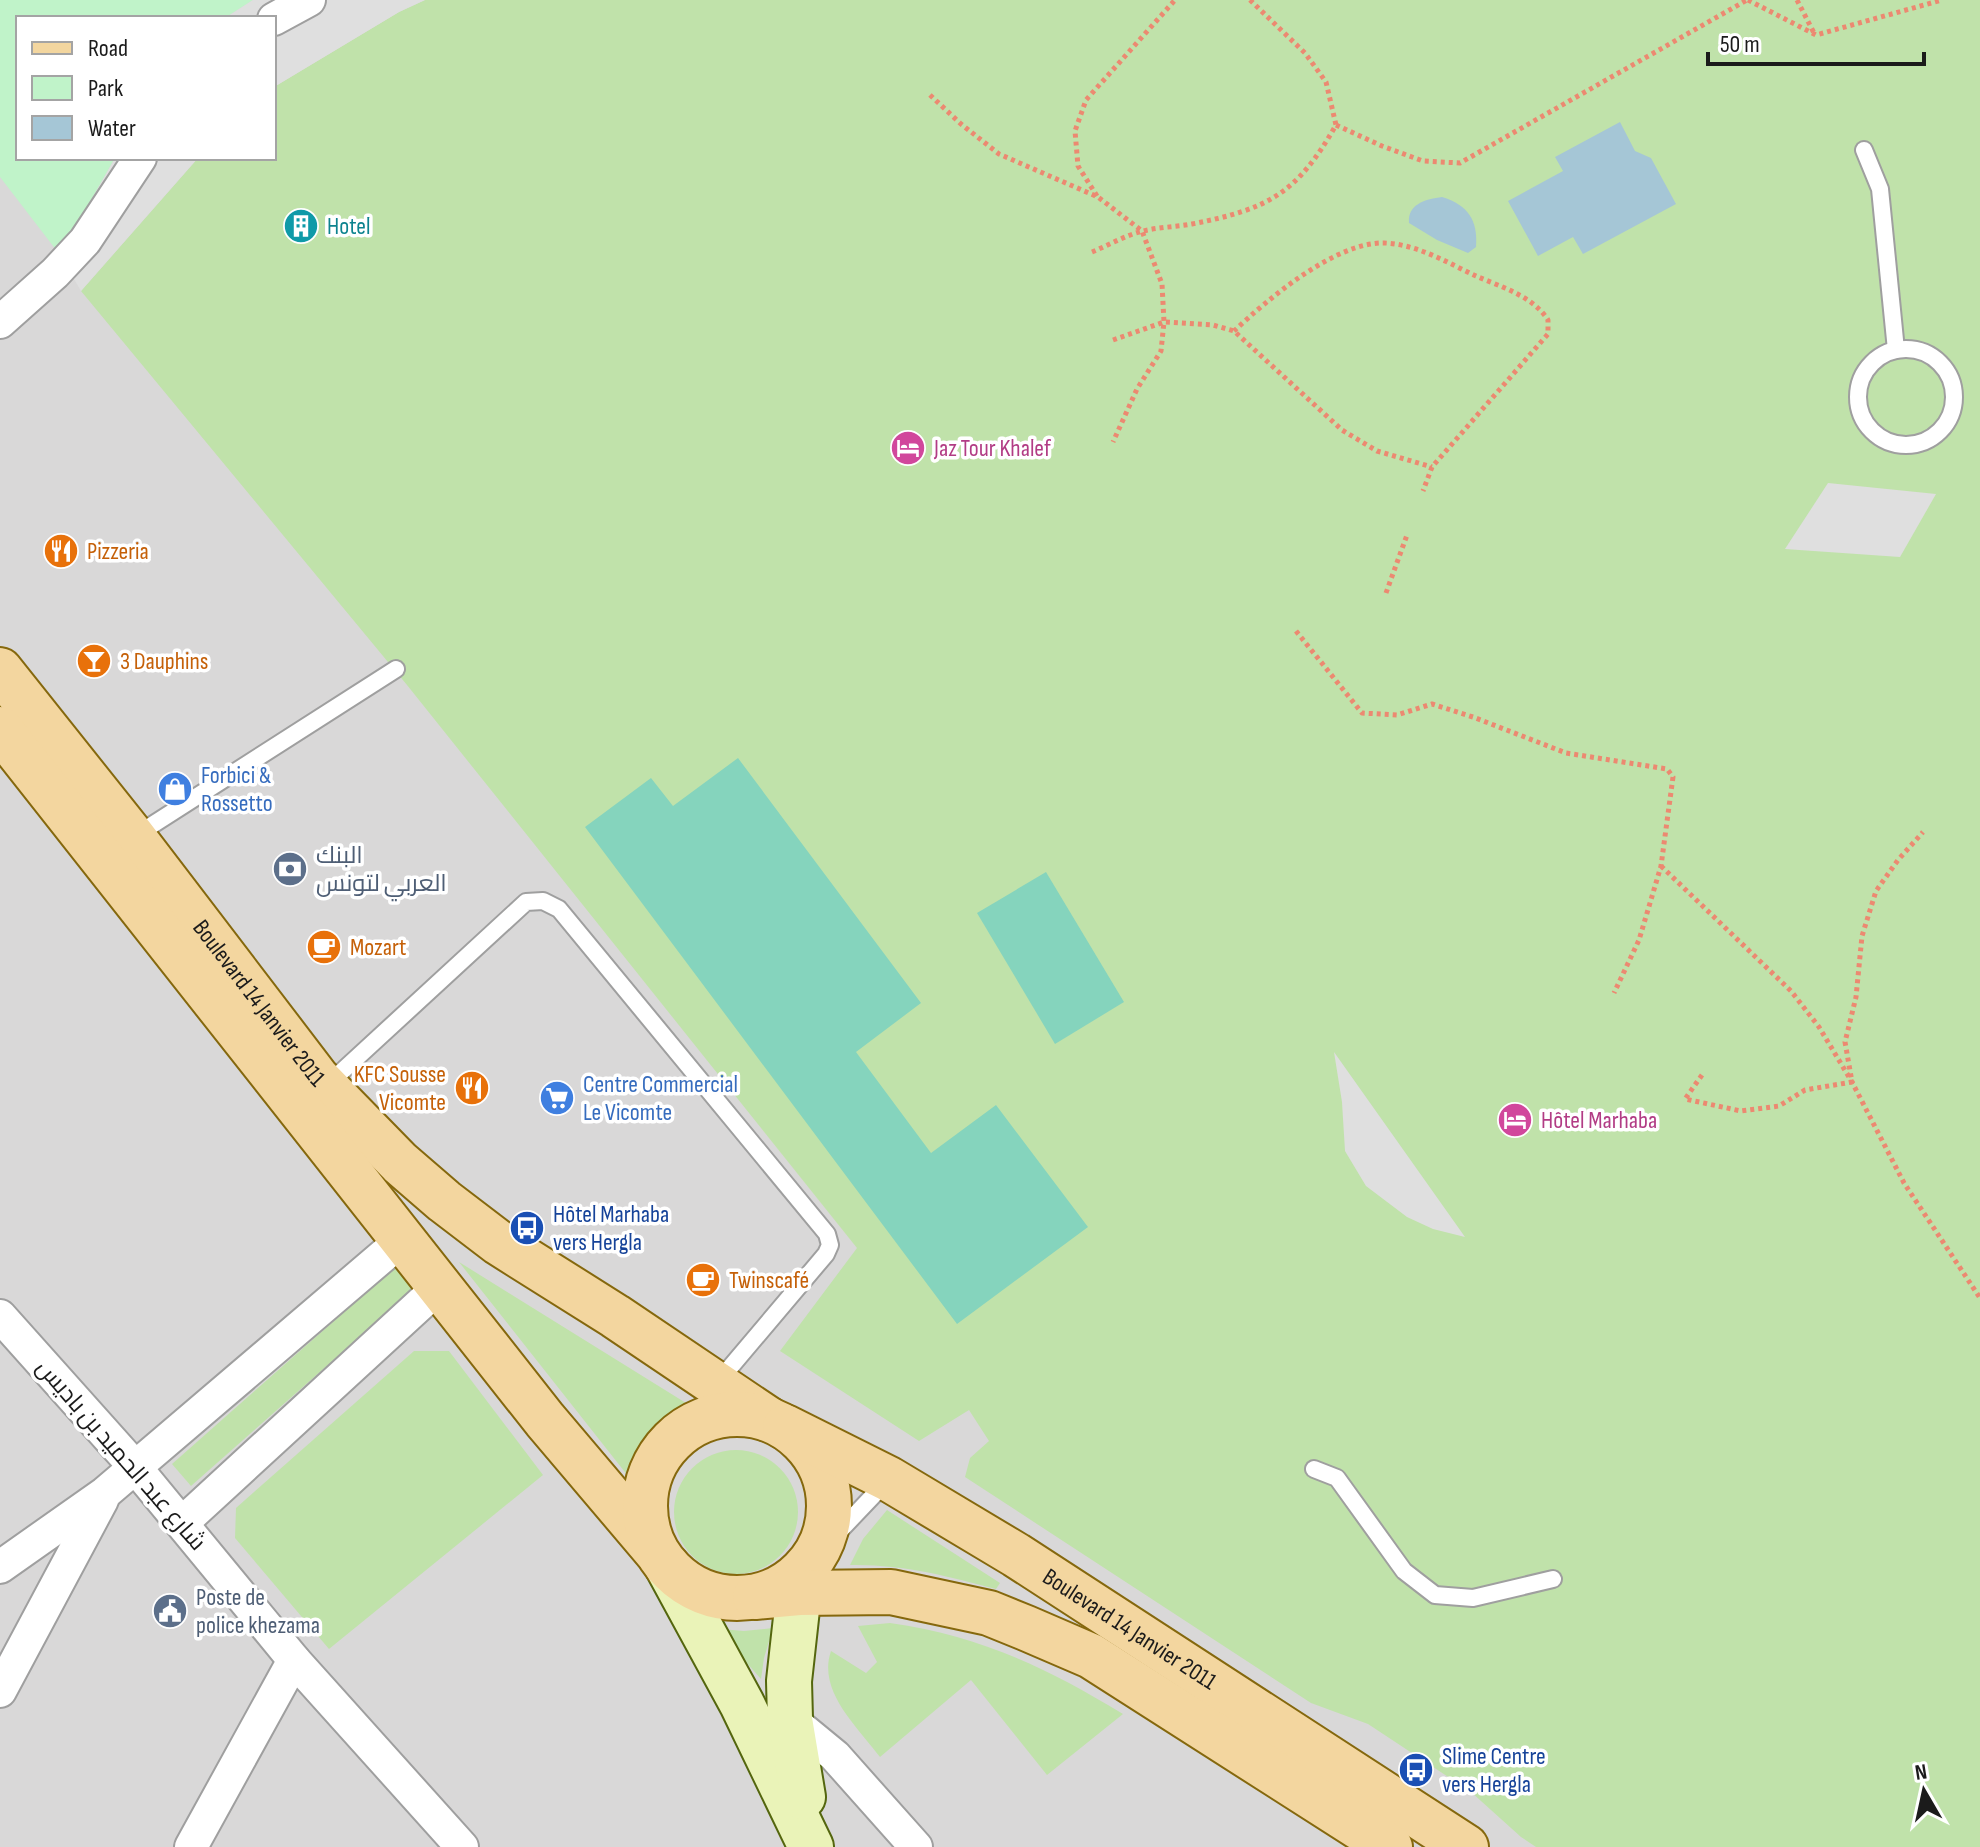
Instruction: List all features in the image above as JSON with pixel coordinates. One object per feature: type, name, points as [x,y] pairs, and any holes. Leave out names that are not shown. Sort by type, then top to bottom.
[{"type":"main road","name":"Boulevard 14 Janvier 2011","points":[[0,670],[325,1087],[400,1163],[477,1226],[776,1423],[889,1479],[1016,1555],[1466,1847]]},
{"type":"main road","name":"Boulevard 14 Janvier 2011","points":[[0,729],[545,1420],[662,1559]]},
{"type":"main road","points":[[737,1414],[776,1423],[808,1446],[824,1472],[830,1502],[826,1533],[804,1575],[789,1681],[790,1719],[811,1847],[742,1704],[662,1559],[646,1521],[646,1489],[657,1459],[678,1435],[705,1419],[737,1414]]},
{"type":"main road","points":[[662,1559],[685,1582],[707,1593],[731,1598],[755,1597],[804,1575]]},
{"type":"main road","name":"Boulevard 14 Janvier 2011","points":[[804,1575],[989,1613],[1091,1656],[1390,1847]]},
{"type":"street","points":[[276,18],[309,0]]},
{"type":"street","points":[[0,322],[55,273],[85,241],[139,160]]},
{"type":"street","points":[[0,1567],[105,1493],[404,1238]]},
{"type":"street","points":[[182,1523],[440,1286]]},
{"type":"street","name":"شارع عبد الحميد بن باديس","points":[[0,1316],[135,1467],[294,1660],[462,1847]]},
{"type":"street","points":[[0,1691],[105,1493]]},
{"type":"street","points":[[191,1847],[294,1660]]},
{"type":"street","points":[[742,1704],[790,1719],[835,1756],[916,1847]]},
{"type":"lane","points":[[1864,150],[1880,189],[1896,350]]},
{"type":"lane","points":[[1915,349],[1932,357],[1946,370],[1953,387],[1953,406],[1946,423],[1933,437],[1915,444],[1897,444],[1879,437],[1866,424],[1858,407],[1858,388],[1865,370],[1878,357],[1896,350],[1915,349]]},
{"type":"lane","points":[[133,837],[396,669]]},
{"type":"lane","points":[[325,1087],[526,902],[543,901],[559,909],[827,1234],[830,1245],[826,1254],[717,1383]]},
{"type":"lane","points":[[1314,1469],[1337,1478],[1404,1571],[1435,1595],[1473,1598],[1553,1579]]},
{"type":"lane","points":[[804,1575],[889,1479]]},
{"type":"path","points":[[1098,197],[1078,166],[1075,131],[1086,100],[1175,0]]},
{"type":"path","points":[[1092,252],[1142,231],[1246,211],[1285,192],[1317,158],[1336,125],[1326,82],[1305,53],[1250,0]]},
{"type":"path","points":[[1336,125],[1423,161],[1460,163],[1748,0],[1816,35],[1942,0]]},
{"type":"path","points":[[1797,0],[1816,35]]},
{"type":"path","points":[[930,95],[999,154],[1098,197],[1142,231],[1162,284],[1164,322],[1161,351],[1137,389],[1113,442]]},
{"type":"path","points":[[1234,331],[1269,299],[1309,272],[1344,252],[1383,243],[1419,250],[1521,296],[1537,307],[1548,320],[1548,334],[1432,467],[1423,491]]},
{"type":"path","points":[[1113,340],[1164,322],[1213,325],[1234,331],[1342,430],[1377,451],[1432,467]]},
{"type":"path","points":[[1386,593],[1407,535]]},
{"type":"path","points":[[1296,631],[1362,713],[1397,715],[1432,704],[1566,753],[1667,769],[1673,777],[1661,866],[1639,940],[1614,993]]},
{"type":"path","points":[[1852,1082],[1845,1042],[1856,997],[1862,936],[1876,891],[1923,832]]},
{"type":"path","points":[[1661,866],[1791,991],[1819,1027],[1852,1082],[1904,1183],[1980,1298]]},
{"type":"path","points":[[1702,1075],[1685,1099],[1741,1111],[1779,1106],[1805,1090],[1852,1082]]},
{"type":"shaded area","points":[[0,0],[1980,0],[1980,1847],[0,1847]]},
{"type":"shaded area","points":[[253,0],[425,0],[399,12],[276,86],[276,16],[228,16]]},
{"type":"shaded area","points":[[114,160],[196,160],[81,291],[60,255]]},
{"type":"shaded area","points":[[1828,483],[1936,494],[1900,557],[1785,549]]},
{"type":"shaded area","points":[[1334,1052],[1465,1237],[1433,1229],[1407,1217],[1366,1186],[1345,1151],[1342,1102]]},
{"type":"green space","points":[[0,0],[253,0],[228,16],[16,16],[16,160],[114,160],[60,255],[0,177]]},
{"type":"green space","points":[[425,0],[1980,0],[1980,1847],[1536,1847],[1471,1792],[1368,1724],[1311,1703],[965,1477],[970,1458],[989,1441],[969,1410],[919,1441],[780,1351],[857,1248],[407,685],[81,291],[196,160],[276,160],[276,86],[399,12]]},
{"type":"green space","points":[[738,758],[921,1003],[856,1052],[931,1153],[996,1105],[1088,1227],[957,1324],[585,827],[651,778],[673,806]]},
{"type":"green space","points":[[1046,872],[1124,1002],[1055,1044],[977,913]]},
{"type":"green space","points":[[459,1262],[694,1408],[671,1421],[655,1436],[628,1476]]},
{"type":"green space","points":[[395,1267],[414,1289],[191,1486],[172,1464]]},
{"type":"green space","points":[[414,1351],[449,1351],[543,1475],[329,1649],[235,1538],[236,1508]]},
{"type":"green space","points":[[736,1450],[760,1454],[780,1468],[794,1488],[798,1512],[794,1536],[780,1556],[760,1570],[736,1574],[712,1570],[692,1556],[678,1536],[674,1512],[678,1488],[692,1468],[712,1454]]},
{"type":"green space","points":[[887,1510],[1000,1583],[996,1589],[906,1569],[850,1565],[863,1539]]},
{"type":"green space","points":[[890,1623],[983,1645],[1039,1668],[1123,1714],[1047,1775],[971,1680],[880,1757],[842,1708],[830,1680],[828,1666],[831,1651],[866,1673],[877,1662],[858,1626]]},
{"type":"green space","points":[[773,1628],[761,1679],[721,1629],[744,1631]]},
{"type":"water","points":[[1620,122],[1635,151],[1651,158],[1676,204],[1583,254],[1573,237],[1538,256],[1508,201],[1563,171],[1555,157]]},
{"type":"water","points":[[1442,197],[1459,204],[1473,221],[1476,247],[1468,253],[1437,240],[1409,223],[1414,207]]},
{"type":"place","name":"Hotel","points":[[301,226]]},
{"type":"place","name":"Jaz Tour Khalef","points":[[908,448]]},
{"type":"place","name":"Pizzeria","points":[[61,551]]},
{"type":"place","name":"3 Dauphins","points":[[94,661]]},
{"type":"place","name":"Forbici & Rossetto","points":[[175,789]]},
{"type":"place","name":"البنك العربي لتونس","points":[[290,869]]},
{"type":"place","name":"Mozart","points":[[324,947]]},
{"type":"place","name":"KFC Sousse Vicomte","points":[[472,1088]]},
{"type":"place","name":"Centre Commercial Le Vicomte","points":[[557,1098]]},
{"type":"place","name":"Hôtel Marhaba","points":[[1515,1120]]},
{"type":"place","name":"Hôtel Marhaba vers Hergla","points":[[527,1228]]},
{"type":"place","name":"Twinscafé","points":[[703,1280]]},
{"type":"place","name":"Poste de police khezama","points":[[170,1611]]},
{"type":"place","name":"Slime Centre vers Hergla","points":[[1416,1770]]}]
